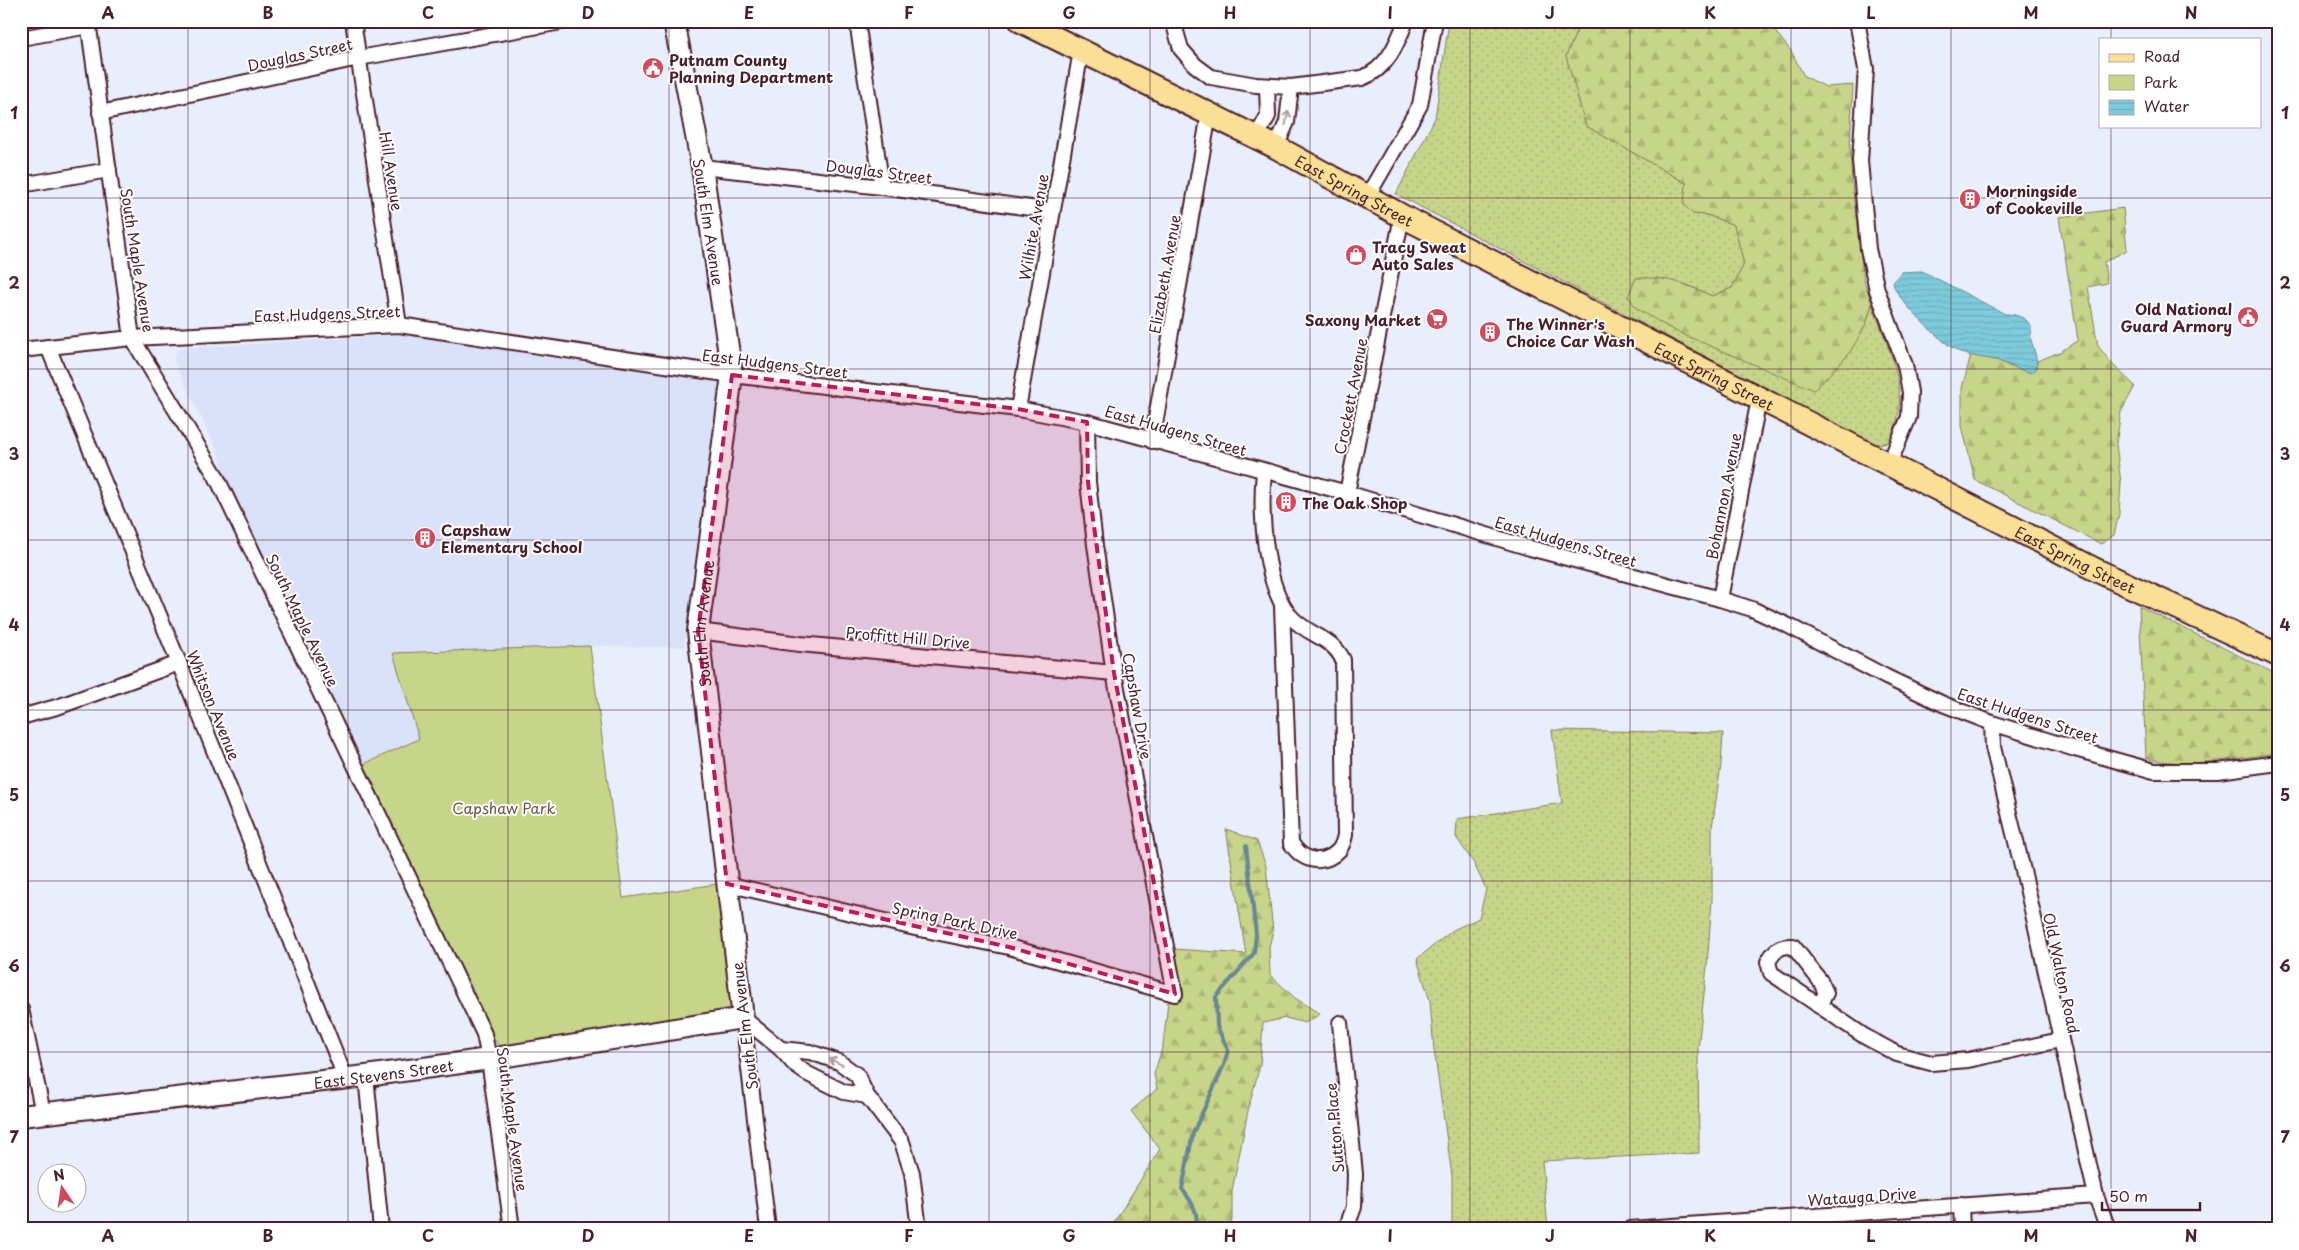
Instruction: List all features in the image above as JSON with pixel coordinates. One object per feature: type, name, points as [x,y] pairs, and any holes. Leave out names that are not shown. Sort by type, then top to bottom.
[{"type":"main road","name":"East Spring Street","points":[[1021,21],[1276,147],[1402,216],[2098,571],[2278,655]]},
{"type":"street","name":"Hill Avenue","points":[[353,21],[399,325]]},
{"type":"street","name":"Douglas Street","points":[[100,113],[359,58],[567,21]]},
{"type":"street","name":"South Elm Avenue","points":[[674,21],[702,167],[732,375],[698,631],[768,1229]]},
{"type":"street","points":[[857,21],[882,188]]},
{"type":"street","points":[[1173,21],[1182,49],[1195,65],[1211,77],[1267,86],[1292,87],[1370,76],[1396,48],[1406,21]]},
{"type":"street","points":[[1367,197],[1420,105],[1435,21]]},
{"type":"street","points":[[1857,21],[1866,69],[1860,161],[1868,249],[1877,290],[1905,365],[1910,392],[1909,417],[1888,464]]},
{"type":"street","points":[[21,38],[89,24]]},
{"type":"street","name":"South Maple Avenue","points":[[89,24],[132,338],[216,476],[480,1026],[489,1059],[512,1229]]},
{"type":"street","name":"Wilhite Avenue","points":[[1018,409],[1081,51]]},
{"type":"street","points":[[1256,137],[1268,116],[1267,86]]},
{"type":"street","points":[[1276,147],[1287,122],[1292,87]]},
{"type":"street","name":"Elizabeth Avenue","points":[[1152,441],[1209,114]]},
{"type":"street","name":"Douglas Street","points":[[702,167],[882,188],[1052,211]]},
{"type":"street","points":[[21,185],[109,170]]},
{"type":"street","name":"Crockett Avenue","points":[[1347,493],[1402,216]]},
{"type":"street","name":"East Hudgens Street","points":[[21,350],[132,338],[399,325],[732,375],[1018,409],[1087,422],[1264,472],[1347,493],[1530,548],[1720,599],[1752,610],[1788,626],[1886,677],[1943,704],[1992,723],[2154,771],[2218,771],[2278,763]]},
{"type":"street","name":"Whitson Avenue","points":[[48,347],[179,663],[345,1077]]},
{"type":"street","name":"Bohannon Avenue","points":[[1720,599],[1759,399]]},
{"type":"street","name":"Capshaw Drive","points":[[1087,422],[1088,482],[1095,545],[1114,674],[1175,994]]},
{"type":"street","points":[[1264,472],[1261,499],[1264,530],[1268,558],[1282,606],[1291,843],[1304,858],[1317,860],[1329,857],[1340,849],[1345,835],[1343,660],[1339,650],[1331,642],[1307,630],[1294,620],[1282,606]]},
{"type":"street","name":"Proffitt Hill Drive","points":[[698,631],[1114,674]]},
{"type":"street","points":[[21,717],[60,706],[179,663]]},
{"type":"street","name":"Old Walton Road","points":[[1992,723],[1992,747],[2026,882],[2096,1196],[2108,1229]]},
{"type":"street","name":"Spring Park Drive","points":[[727,884],[915,928],[1009,947],[1175,994]]},
{"type":"street","points":[[1819,1006],[1826,993],[1822,982],[1793,946],[1784,946],[1773,952],[1768,962],[1771,973],[1819,1006],[1864,1036],[1897,1054],[1931,1063],[1968,1060],[2060,1040]]},
{"type":"street","points":[[21,1009],[43,1113]]},
{"type":"street","points":[[743,1018],[782,1049],[796,1066],[806,1073],[844,1092],[867,1096]]},
{"type":"street","name":"East Stevens Street","points":[[21,1116],[366,1076],[489,1059],[743,1018]]},
{"type":"street","name":"Sutton Place","points":[[1340,1023],[1355,1174],[1354,1207],[1346,1229]]},
{"type":"street","points":[[782,1049],[810,1052],[839,1062],[857,1075],[867,1096],[902,1142],[912,1173],[919,1229]]},
{"type":"street","points":[[366,1076],[381,1229]]},
{"type":"street","name":"Watauga Drive","points":[[1630,1229],[2096,1196]]},
{"type":"street","points":[[1961,1206],[1962,1229]]},
{"type":"highlighted area","points":[[732,375],[1018,409],[1087,422],[1088,482],[1114,673],[1175,994],[1009,947],[727,884],[698,631]]},
{"type":"shaded area","points":[[416,334],[715,379],[723,390],[724,398],[684,647],[590,646],[394,653],[419,739],[364,764],[231,490],[218,452],[173,360],[177,350],[183,348]]},
{"type":"green space","points":[[1449,21],[1581,21],[1566,56],[1586,126],[1686,183],[1693,214],[1707,215],[1734,225],[1744,264],[1732,288],[1712,296],[1685,284],[1628,296],[1637,308],[1675,331],[1866,324],[1872,304],[1891,355],[1899,390],[1896,425],[1888,442],[1879,444],[1866,441],[1396,194],[1435,118]]},
{"type":"green space","points":[[1581,21],[1764,21],[1770,25],[1791,51],[1804,76],[1826,87],[1853,85],[1850,146],[1852,184],[1864,281],[1872,304],[1866,324],[1849,354],[1814,390],[1675,331],[1637,309],[1628,296],[1636,278],[1648,278],[1676,282],[1712,296],[1732,288],[1744,264],[1734,225],[1707,215],[1693,214],[1684,205],[1686,183],[1586,126],[1566,56]]},
{"type":"green space","points":[[2123,208],[2127,250],[2104,262],[2107,283],[2088,287],[2098,346],[2113,365],[2135,386],[2121,412],[2116,444],[2121,483],[2119,514],[2114,535],[2101,544],[1975,480],[1962,426],[1962,388],[1971,355],[1997,360],[2011,367],[2037,368],[2037,361],[2060,352],[2078,340],[2059,217]]},
{"type":"green space","points":[[2139,606],[2278,675],[2278,753],[2195,763],[2178,763],[2146,758]]},
{"type":"green space","name":"Capshaw Park","points":[[590,646],[623,898],[717,884],[733,1005],[728,1011],[500,1048],[490,1033],[463,971],[364,764],[419,739],[393,653]]},
{"type":"green space","points":[[1552,730],[1723,733],[1721,765],[1712,828],[1712,900],[1698,1049],[1699,1153],[1542,1161],[1548,1229],[1452,1229],[1452,1176],[1434,1050],[1430,1001],[1417,959],[1453,930],[1479,918],[1486,889],[1473,862],[1456,837],[1457,819],[1562,803]]},
{"type":"green space","points":[[1226,829],[1257,841],[1266,866],[1273,931],[1269,947],[1270,975],[1295,998],[1320,1014],[1305,1023],[1286,1018],[1263,1023],[1260,1065],[1249,1106],[1232,1191],[1232,1220],[1227,1229],[1110,1229],[1160,1149],[1131,1111],[1157,1089],[1154,1074],[1163,1045],[1168,1002],[1183,998],[1174,949],[1246,954]]},
{"type":"water","points":[[1922,271],[2005,314],[2017,316],[2027,321],[2031,328],[2031,339],[2037,368],[2031,373],[1995,360],[1967,355],[1942,340],[1920,320],[1901,299],[1895,289],[1893,282],[1901,272]]},
{"type":"waterway","points":[[1195,1229],[1197,1224],[1196,1213],[1192,1203],[1182,1189],[1193,1133],[1224,1065],[1228,1050],[1217,1026],[1216,997],[1254,953],[1256,934],[1246,846]]},
{"type":"place","name":"Putnam County Planning Department","points":[[653,68]]},
{"type":"place","name":"Morningside of Cookeville","points":[[1970,199]]},
{"type":"place","name":"Tracy Sweat Auto Sales","points":[[1356,255]]},
{"type":"place","name":"Old National Guard Armory","points":[[2248,317]]},
{"type":"place","name":"Saxony Market","points":[[1437,319]]},
{"type":"place","name":"The Winner's Choice Car Wash","points":[[1490,332]]},
{"type":"place","name":"The Oak Shop","points":[[1286,502]]},
{"type":"place","name":"Capshaw Elementary School","points":[[425,538]]}]
